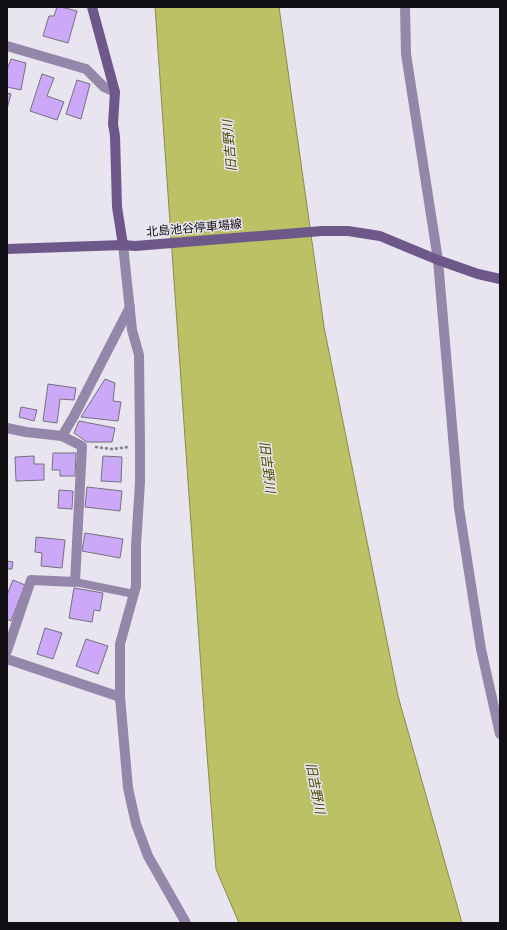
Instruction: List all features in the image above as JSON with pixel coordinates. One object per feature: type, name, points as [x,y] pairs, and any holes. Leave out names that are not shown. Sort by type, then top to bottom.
[{"type":"main road","points":[[92,7],[115,92],[113,124],[115,136],[117,207],[123,245]]},
{"type":"main road","name":"北島池谷停車場線","points":[[7,249],[123,245],[135,246],[322,230],[348,230],[380,236],[438,260],[478,274],[500,279]]},
{"type":"street","points":[[405,7],[406,54],[438,260],[459,508],[481,649],[500,734]]},
{"type":"street","points":[[7,46],[86,69],[104,87],[115,92]]},
{"type":"street","points":[[123,245],[132,330],[139,355],[140,445],[136,586],[120,644],[120,697],[128,788],[136,824],[148,856],[186,923]]},
{"type":"street","points":[[62,436],[74,416],[130,307]]},
{"type":"street","points":[[7,428],[26,432],[62,436],[82,446],[75,582],[31,580],[7,651]]},
{"type":"street","points":[[7,659],[120,697]]},
{"type":"lane","points":[[75,582],[134,594]]},
{"type":"path","points":[[82,446],[112,449],[140,445]]},
{"type":"water","name":"旧吉野川","points":[[155,7],[279,7],[324,327],[398,696],[462,923],[239,923],[216,869]]},
{"type":"building","points":[[57,7],[77,11],[68,43],[43,36],[49,16],[54,16]]},
{"type":"building","points":[[11,59],[26,63],[21,90],[7,87],[7,70]]},
{"type":"building","points":[[42,74],[54,78],[47,96],[64,102],[57,120],[30,111]]},
{"type":"building","points":[[77,80],[90,84],[81,119],[66,114]]},
{"type":"building","points":[[7,93],[11,94],[7,109]]},
{"type":"building","points":[[105,379],[115,383],[113,401],[121,402],[118,421],[81,417]]},
{"type":"building","points":[[48,384],[76,388],[74,400],[60,399],[57,423],[43,421]]},
{"type":"building","points":[[21,407],[37,410],[34,421],[19,417]]},
{"type":"building","points":[[79,421],[115,428],[112,442],[87,442],[74,433]]},
{"type":"building","points":[[53,453],[76,453],[75,476],[60,476],[60,470],[52,470]]},
{"type":"building","points":[[34,456],[34,464],[44,464],[44,480],[16,481],[15,457]]},
{"type":"building","points":[[103,456],[122,457],[121,482],[101,481]]},
{"type":"building","points":[[87,487],[122,491],[120,511],[85,507]]},
{"type":"building","points":[[59,490],[73,491],[72,509],[58,508]]},
{"type":"building","points":[[85,533],[123,539],[120,558],[82,551]]},
{"type":"building","points":[[36,537],[65,540],[62,568],[41,566],[42,553],[35,552]]},
{"type":"building","points":[[7,561],[13,562],[12,569],[7,569]]},
{"type":"building","points":[[13,580],[25,585],[11,621],[7,619],[7,595]]},
{"type":"building","points":[[74,588],[103,593],[100,611],[94,610],[92,622],[69,618]]},
{"type":"building","points":[[45,628],[62,633],[53,659],[37,654]]},
{"type":"building","points":[[86,639],[108,646],[98,674],[76,666]]}]
